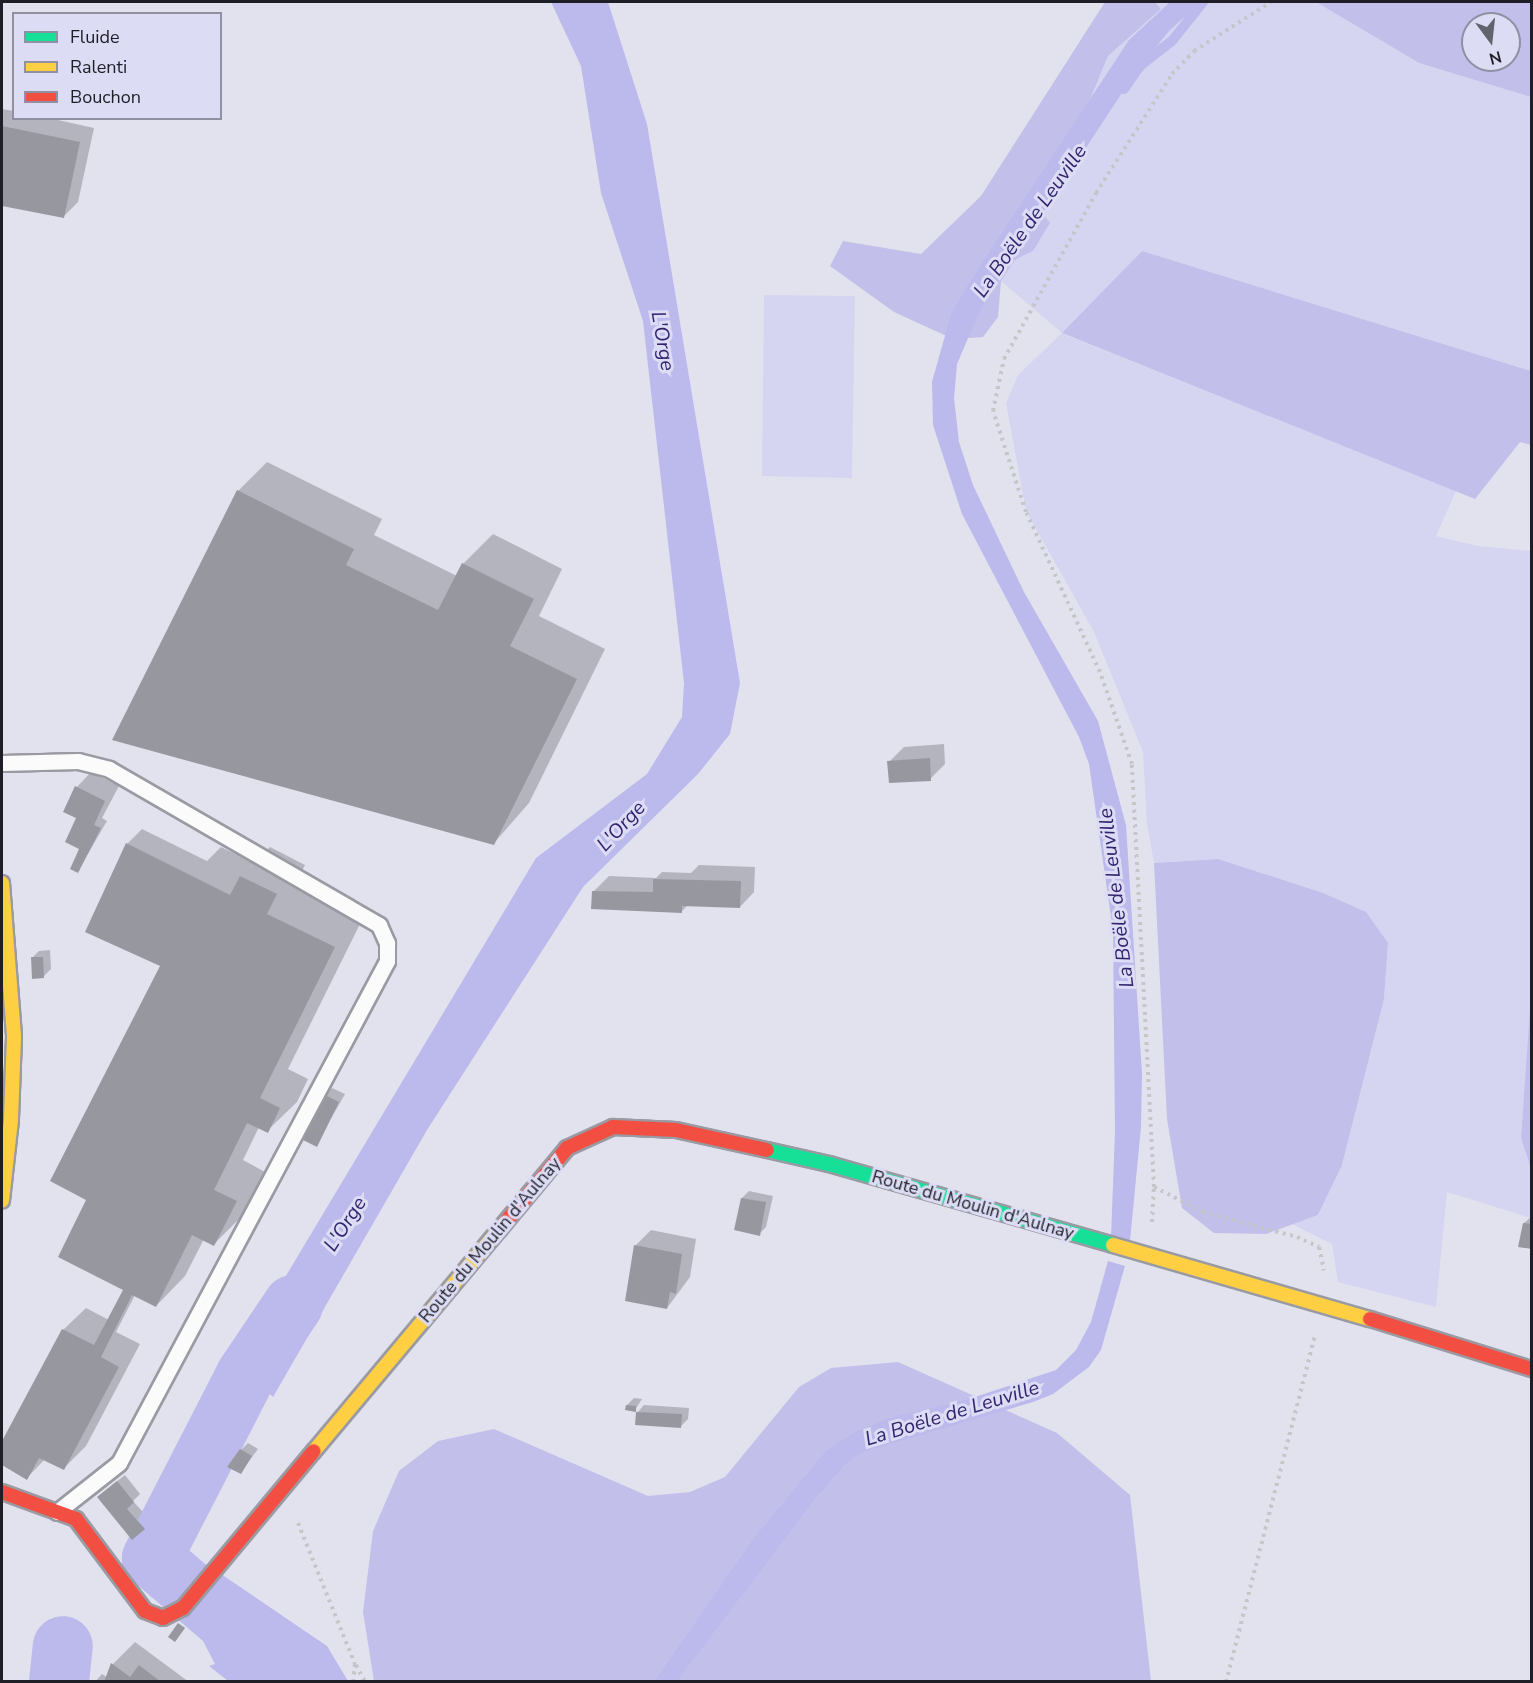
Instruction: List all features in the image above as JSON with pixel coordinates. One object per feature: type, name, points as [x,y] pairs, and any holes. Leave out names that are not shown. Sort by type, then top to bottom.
[{"type":"street","points":[[2,883],[9,938],[14,1037],[11,1120],[2,1200]]},
{"type":"street","name":"Route du Moulin d'Aulnay","points":[[57,1512],[76,1519],[113,1565],[145,1611],[163,1618],[183,1608],[567,1148],[613,1127],[676,1130],[768,1149],[1145,1254],[1532,1369]]},
{"type":"street","points":[[2,1492],[57,1512]]},
{"type":"lane","points":[[2,764],[78,761],[109,769],[379,925],[387,943],[387,961],[119,1463],[57,1512]]},
{"type":"path","points":[[1271,2],[1194,51],[1172,74],[1096,193],[1004,359],[993,411],[1026,512],[1100,672],[1132,764],[1154,1187],[1203,1212],[1297,1237],[1319,1247],[1324,1274]]},
{"type":"path","points":[[1226,1682],[1253,1590],[1316,1329]]},
{"type":"path","points":[[283,1487],[355,1664],[365,1682]]},
{"type":"path","points":[[353,1682],[355,1664]]},
{"type":"shaded area","points":[[1105,2],[1155,2],[1161,9],[1108,56],[1077,131],[1036,205],[1050,223],[1033,251],[1015,260],[1001,281],[998,317],[983,337],[953,339],[894,312],[830,266],[843,241],[921,254],[981,196]]},
{"type":"shaded area","points":[[1155,2],[1316,2],[1419,63],[1531,97],[1531,371],[1142,251],[1063,334],[1456,491],[1436,536],[1478,546],[1531,551],[1532,995],[1521,1138],[1531,1169],[1531,1218],[1447,1192],[1436,1307],[1338,1282],[1332,1244],[1292,1224],[1318,1215],[1342,1165],[1384,999],[1388,943],[1265,877],[1218,859],[1154,863],[1147,824],[1143,752],[1094,632],[1026,511],[1006,403],[1018,375],[1062,333],[1001,281],[1015,260],[1033,251],[1036,205],[1077,131],[1108,56],[1161,9]]},
{"type":"shaded area","points":[[1316,2],[1531,2],[1531,97],[1419,63]]},
{"type":"shaded area","points":[[1142,251],[1531,371],[1531,445],[1520,442],[1475,499],[1062,333]]},
{"type":"shaded area","points":[[764,295],[855,296],[852,478],[762,476]]},
{"type":"shaded area","points":[[1218,859],[1323,893],[1366,912],[1388,943],[1384,999],[1342,1165],[1318,1215],[1266,1234],[1214,1233],[1182,1208],[1167,1119],[1154,863]]},
{"type":"shaded area","points":[[1531,995],[1531,1169],[1521,1138]]},
{"type":"shaded area","points":[[898,1362],[1057,1433],[1130,1495],[1151,1681],[374,1681],[363,1612],[373,1531],[399,1471],[438,1441],[494,1429],[648,1496],[690,1492],[725,1477],[799,1387],[831,1368]]},
{"type":"water","points":[[551,2],[608,2],[647,124],[740,683],[730,734],[698,774],[583,887],[427,1130],[273,1397],[235,1361],[536,858],[647,774],[682,717],[684,683],[643,321],[601,193],[581,66]]},
{"type":"water","points":[[1170,2],[1201,2],[1169,31],[1135,73],[981,308],[957,364],[954,398],[959,442],[973,485],[1024,592],[1098,721],[1126,825],[1142,1073],[1141,1127],[1130,1241],[1111,1237],[1115,1132],[1113,931],[1089,764],[1079,737],[962,514],[933,425],[932,382],[951,314],[971,280],[1129,40]]},
{"type":"water","points":[[1108,1261],[1125,1266],[1101,1350],[1089,1367],[1053,1394],[1033,1402],[862,1452],[845,1464],[813,1501],[677,1681],[654,1682],[754,1538],[826,1451],[857,1431],[890,1418],[969,1399],[1056,1370],[1076,1350],[1091,1322]]},
{"type":"water","points":[[221,1574],[327,1646],[348,1681],[228,1681],[209,1666],[215,1664],[188,1612]]},
{"type":"building","points":[[2,126],[80,142],[64,218],[2,206]]},
{"type":"building","points":[[237,490],[354,549],[346,565],[438,610],[462,563],[534,599],[510,646],[577,679],[494,845],[112,740]]},
{"type":"building","points":[[930,758],[931,781],[889,783],[887,761]]},
{"type":"building","points":[[75,786],[105,801],[94,825],[101,828],[78,873],[70,869],[79,849],[65,842],[76,818],[63,812]]},
{"type":"building","points":[[126,843],[230,895],[240,876],[277,894],[267,914],[335,947],[260,1098],[280,1108],[268,1133],[247,1123],[214,1190],[237,1201],[214,1246],[192,1235],[156,1307],[132,1295],[101,1357],[119,1367],[64,1470],[39,1458],[27,1480],[2,1465],[2,1441],[62,1329],[94,1345],[123,1290],[58,1257],[86,1200],[50,1181],[160,966],[85,932]]},
{"type":"building","points":[[653,879],[741,881],[740,908],[682,906],[682,913],[591,909],[592,891],[653,892]]},
{"type":"building","points":[[31,957],[43,957],[44,978],[32,979]]},
{"type":"building","points":[[323,1094],[339,1102],[317,1147],[301,1139]]},
{"type":"building","points":[[741,1198],[766,1202],[760,1236],[734,1230]]},
{"type":"building","points":[[1523,1223],[1532,1224],[1532,1249],[1518,1247]]},
{"type":"building","points":[[634,1245],[682,1254],[676,1294],[670,1292],[667,1309],[625,1301]]},
{"type":"building","points":[[626,1405],[636,1406],[636,1412],[625,1410]]},
{"type":"building","points":[[636,1412],[682,1414],[681,1428],[635,1425]]},
{"type":"building","points":[[240,1449],[252,1456],[241,1474],[227,1467]]},
{"type":"building","points":[[117,1481],[134,1502],[127,1509],[145,1529],[132,1540],[97,1497]]},
{"type":"building","points":[[178,1623],[185,1628],[175,1642],[168,1637]]},
{"type":"building","points":[[111,1663],[130,1677],[139,1665],[161,1682],[104,1682]]},
{"type":"waterway","name":"La Boële de Leuville","points":[[1124,89],[1141,65],[1172,41],[1203,2]]},
{"type":"waterway","name":"L'Orge","points":[[293,1305],[246,1375],[152,1558],[297,1682]]},
{"type":"waterway","name":"L'Orge","points":[[59,1682],[63,1646]]},
{"type":"traffic: fast","points":[[767,1150],[829,1164],[1113,1245]]},
{"type":"traffic: slow","points":[[2,883],[14,1037],[11,1120],[2,1200]]},
{"type":"traffic: slow","points":[[314,1451],[499,1230]]},
{"type":"traffic: slow","points":[[1113,1245],[1370,1319]]},
{"type":"traffic: jam","points":[[499,1230],[567,1148],[613,1127],[676,1130],[767,1150]]},
{"type":"traffic: jam","points":[[1370,1319],[1532,1369]]},
{"type":"traffic: jam","points":[[2,1492],[76,1519],[145,1611],[163,1618],[183,1608],[314,1451]]}]
